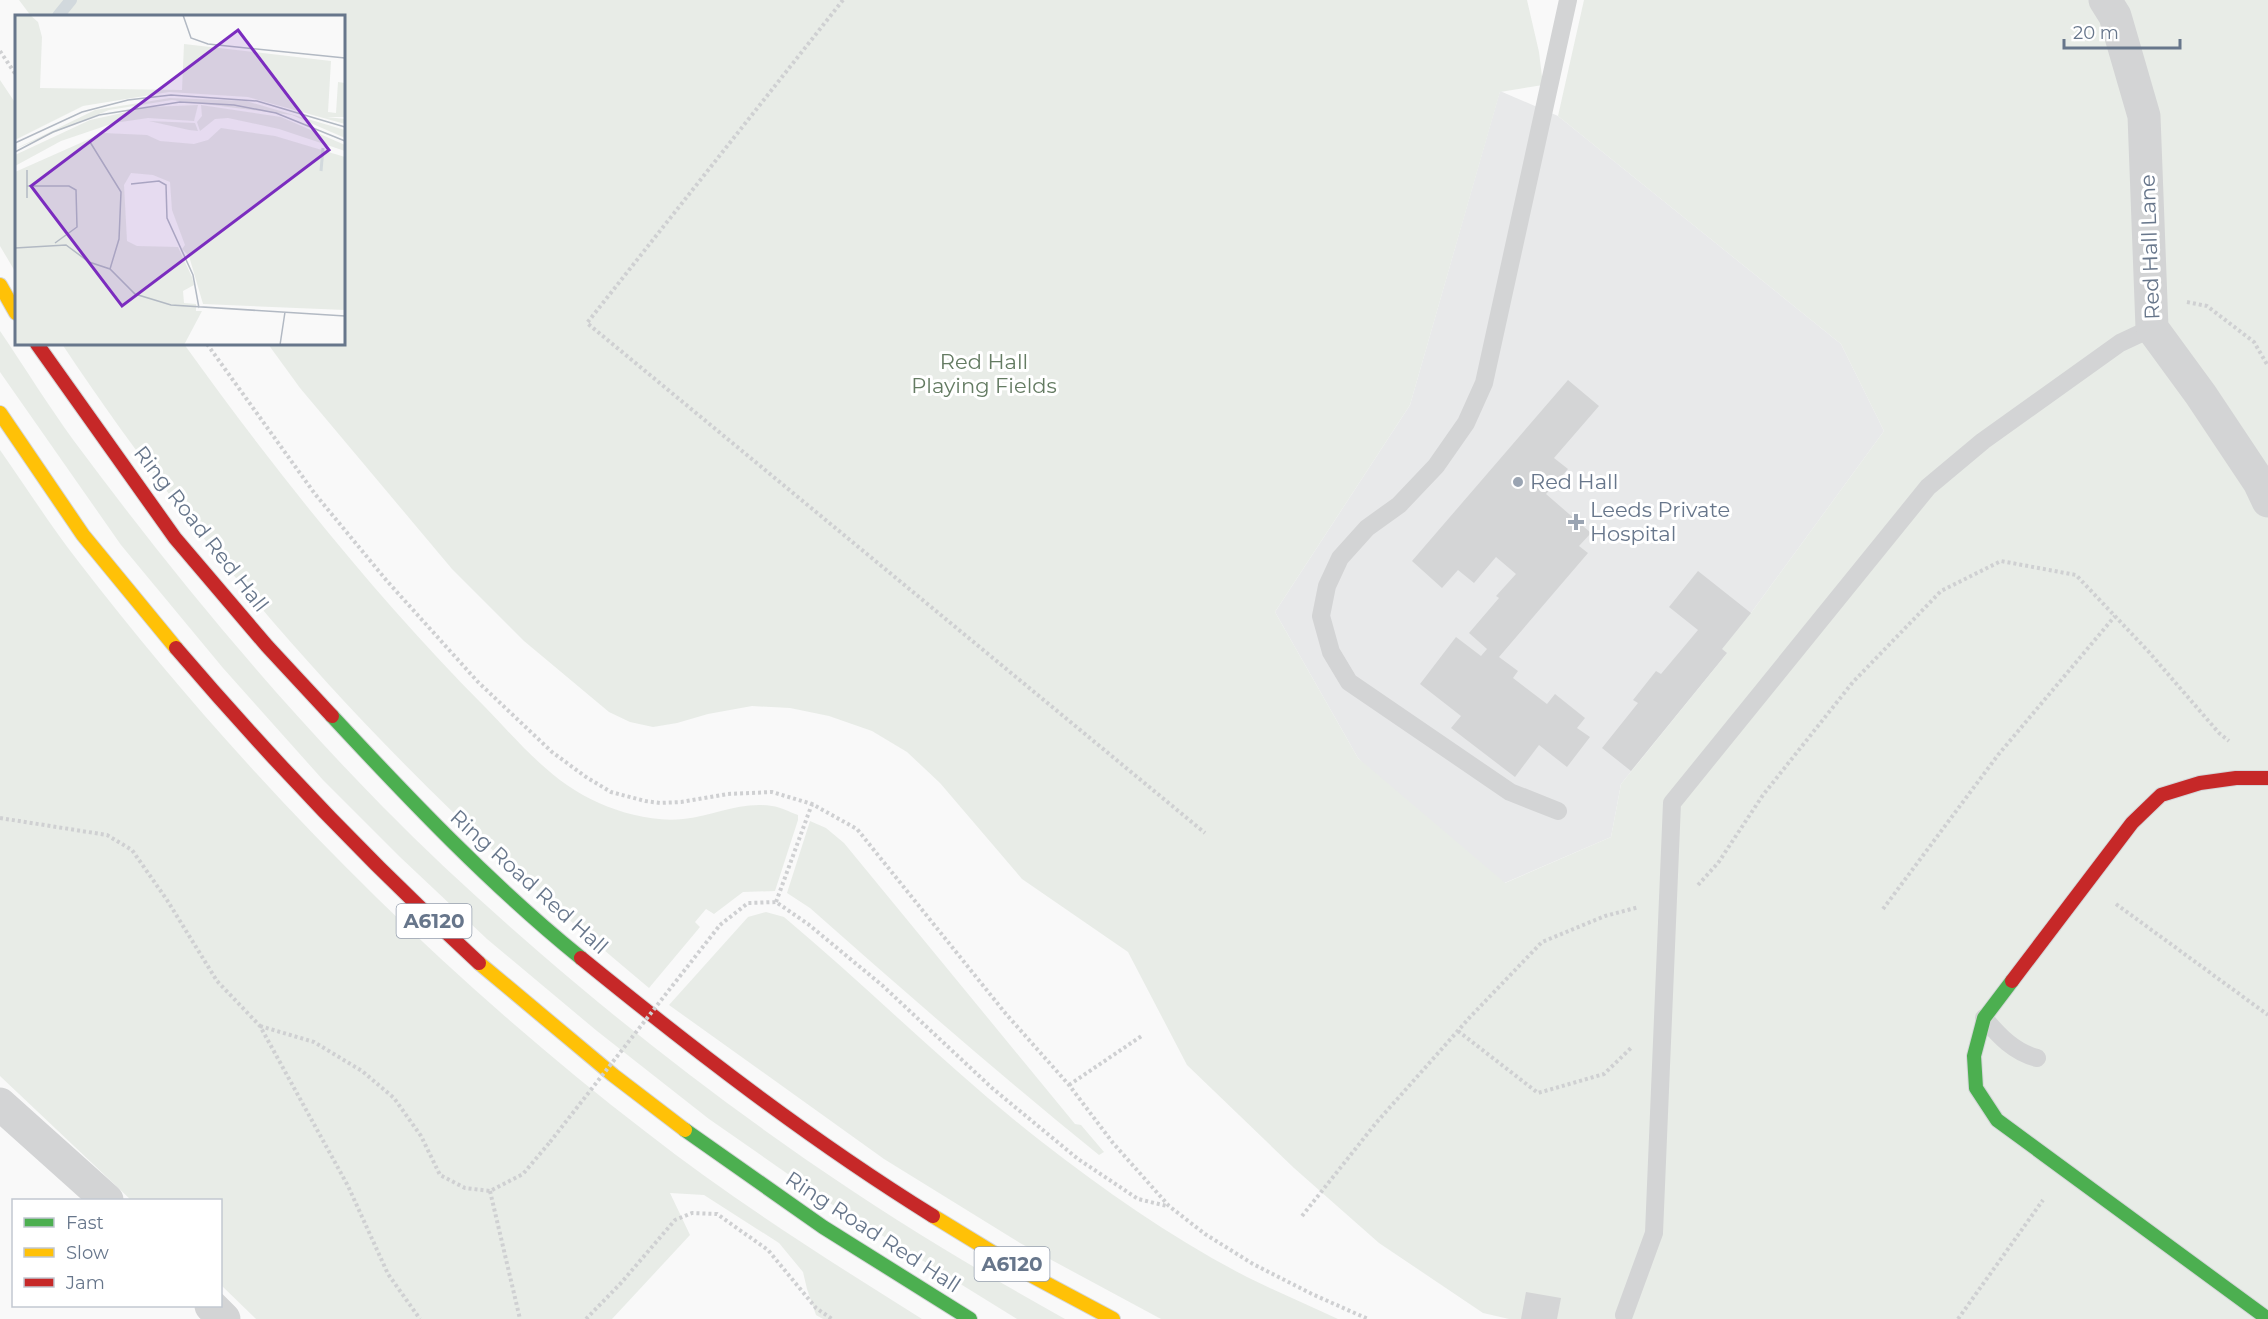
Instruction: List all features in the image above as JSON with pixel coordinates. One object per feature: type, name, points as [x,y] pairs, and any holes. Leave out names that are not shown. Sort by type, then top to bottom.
[{"type":"main road","points":[[0,285],[15,311]]},
{"type":"main road","name":"Ring Road Red Hall","points":[[38,345],[175,538],[267,646],[426,817],[544,928],[670,1031],[784,1117],[934,1217],[1023,1271],[1113,1319]]},
{"type":"main road","name":"Ring Road Red Hall","points":[[0,413],[94,549],[242,725],[325,815],[417,906],[623,1085],[807,1217],[901,1278],[970,1319]]},
{"type":"main road","points":[[2268,778],[2236,778],[2200,783],[2161,795],[2132,823],[1983,1018],[1974,1056],[1976,1088],[1997,1120],[2268,1319]]},
{"type":"street","name":"Red Hall Lane","points":[[2105,0],[2115,16],[2144,116],[2152,328],[2259,482],[2268,501]]},
{"type":"street","points":[[0,1104],[106,1199]]},
{"type":"street","points":[[213,1307],[224,1319]]},
{"type":"lane","points":[[1558,811],[1510,792],[1349,682],[1331,652],[1321,616],[1327,586],[1340,558],[1366,528],[1400,504],[1436,466],[1466,423],[1484,383],[1568,0]]},
{"type":"lane","points":[[1624,1315],[1654,1233],[1672,803],[1928,487],[1983,441],[2120,343],[2152,328]]},
{"type":"lane","points":[[1983,1018],[2002,1039],[2024,1054],[2037,1058]]},
{"type":"path","points":[[843,0],[587,323],[1205,833]]},
{"type":"path","points":[[0,51],[15,74]]},
{"type":"path","points":[[2151,294],[2207,306],[2254,342],[2268,366]]},
{"type":"path","points":[[208,345],[315,494],[380,572],[478,682],[552,752],[611,792],[645,801],[681,802],[728,794],[772,792],[812,804],[857,829],[1006,1014],[1069,1085],[1113,1143],[1169,1206],[1205,1234],[1253,1264],[1368,1319]]},
{"type":"path","points":[[1302,1216],[1376,1124],[1458,1031],[1542,942],[1605,916],[1691,893],[1718,863],[1763,795],[1853,682],[1941,591],[2001,561],[2076,575],[2148,651],[2219,733],[2235,746]]},
{"type":"path","points":[[1883,909],[1998,755],[2115,616]]},
{"type":"path","points":[[776,902],[812,804]]},
{"type":"path","points":[[0,818],[107,835],[132,850],[167,900],[217,981],[261,1026],[348,1186],[388,1274],[420,1319]]},
{"type":"path","points":[[2086,883],[2268,1015]]},
{"type":"path","points":[[261,1026],[314,1042],[362,1071],[394,1098],[421,1136],[440,1175],[465,1188],[489,1191],[523,1174],[720,925],[748,903],[776,902],[808,924],[884,986],[992,1088],[1078,1159],[1138,1198],[1169,1206]]},
{"type":"path","points":[[1458,1031],[1538,1094],[1604,1074],[1639,1040],[1664,995]]},
{"type":"path","points":[[1069,1085],[1143,1035]]},
{"type":"path","points":[[1958,1319],[2064,1170]]},
{"type":"path","points":[[489,1191],[520,1319]]},
{"type":"path","points":[[585,1319],[621,1283],[675,1220],[692,1214],[717,1214],[768,1250],[816,1308],[832,1319]]},
{"type":"shaded area","name":"Leeds Private Hospital","points":[[1500,91],[1558,116],[1841,344],[1884,431],[1751,613],[1727,653],[1621,784],[1611,837],[1493,888],[1358,758],[1275,612],[1410,405]]},
{"type":"green space","name":"Red Hall Playing Fields","points":[[19,0],[1527,0],[1539,52],[1543,85],[1500,92],[1410,405],[1275,612],[1358,758],[1505,883],[1611,837],[1621,784],[1727,653],[1722,649],[1751,613],[1884,431],[1841,344],[1558,116],[1584,0],[2268,0],[2268,1319],[1509,1319],[1483,1313],[1379,1243],[1294,1168],[1187,1065],[1128,952],[1022,879],[940,783],[907,752],[872,731],[829,716],[790,708],[752,706],[653,727],[630,722],[609,712],[524,641],[452,569],[300,388],[269,345],[345,345],[345,15],[30,15]]},
{"type":"green space","points":[[0,80],[15,102],[15,271],[0,246]]},
{"type":"green space","points":[[0,331],[74,441],[222,629],[341,764],[460,882],[636,1033],[685,1072],[787,1146],[891,1216],[1065,1319],[1017,1319],[828,1202],[709,1119],[597,1031],[487,939],[323,780],[223,668],[121,545],[0,372]]},
{"type":"green space","points":[[63,345],[185,345],[290,486],[365,577],[537,761],[582,795],[629,814],[672,820],[738,807],[761,805],[779,807],[798,815],[775,891],[743,892],[714,914],[706,909],[695,922],[700,927],[649,988],[566,917],[407,767],[259,606],[124,434]]},
{"type":"green space","points":[[0,450],[78,561],[206,717],[273,792],[416,936],[567,1069],[679,1157],[782,1229],[922,1319],[823,1319],[816,1315],[803,1272],[779,1243],[704,1195],[670,1193],[690,1235],[612,1319],[256,1319],[222,1286],[222,1199],[130,1199],[0,1076]]},
{"type":"green space","points":[[810,821],[826,828],[844,843],[1075,1124],[1081,1125],[1104,1152],[1099,1155],[1062,1125],[810,908],[787,893]]},
{"type":"green space","points":[[766,912],[784,917],[1009,1115],[1066,1161],[1116,1197],[1220,1263],[1338,1319],[1161,1319],[1020,1243],[884,1159],[669,1005],[748,917]]},
{"type":"building","points":[[1568,380],[1599,406],[1554,458],[1568,469],[1546,494],[1591,533],[1579,546],[1588,553],[1499,657],[1518,671],[1513,678],[1547,704],[1555,694],[1585,718],[1577,728],[1590,737],[1567,767],[1539,745],[1515,777],[1451,728],[1461,716],[1420,684],[1456,637],[1481,656],[1487,649],[1469,633],[1499,598],[1496,596],[1516,574],[1496,557],[1474,583],[1458,570],[1442,588],[1412,561]]},
{"type":"building","points":[[1698,571],[1751,613],[1722,649],[1727,653],[1631,771],[1602,748],[1638,703],[1633,700],[1656,671],[1661,674],[1698,630],[1669,607]]},
{"type":"building","points":[[1526,1292],[1561,1298],[1557,1319],[1521,1319]]},
{"type":"waterway","points":[[59,15],[71,0]]},
{"type":"traffic: fast","points":[[332,716],[483,872],[581,958]]},
{"type":"traffic: fast","points":[[2012,981],[1984,1018],[1974,1056],[1976,1088],[1997,1120],[2268,1319]]},
{"type":"traffic: fast","points":[[685,1130],[823,1227],[970,1319]]},
{"type":"traffic: slow","points":[[0,285],[15,311]]},
{"type":"traffic: slow","points":[[0,413],[83,535],[176,648]]},
{"type":"traffic: slow","points":[[479,963],[613,1075],[685,1130]]},
{"type":"traffic: slow","points":[[933,1216],[1023,1271],[1113,1319]]},
{"type":"traffic: jam","points":[[38,345],[175,538],[267,646],[332,716]]},
{"type":"traffic: jam","points":[[176,648],[323,810],[399,888],[479,963]]},
{"type":"traffic: jam","points":[[2012,981],[2132,823],[2161,795],[2200,783],[2236,778],[2268,778]]},
{"type":"traffic: jam","points":[[581,958],[753,1093],[887,1187],[933,1216]]},
{"type":"place","name":"Red Hall","points":[[1518,482]]},
{"type":"place","name":"Leeds Private Hospital","points":[[1576,522]]}]
